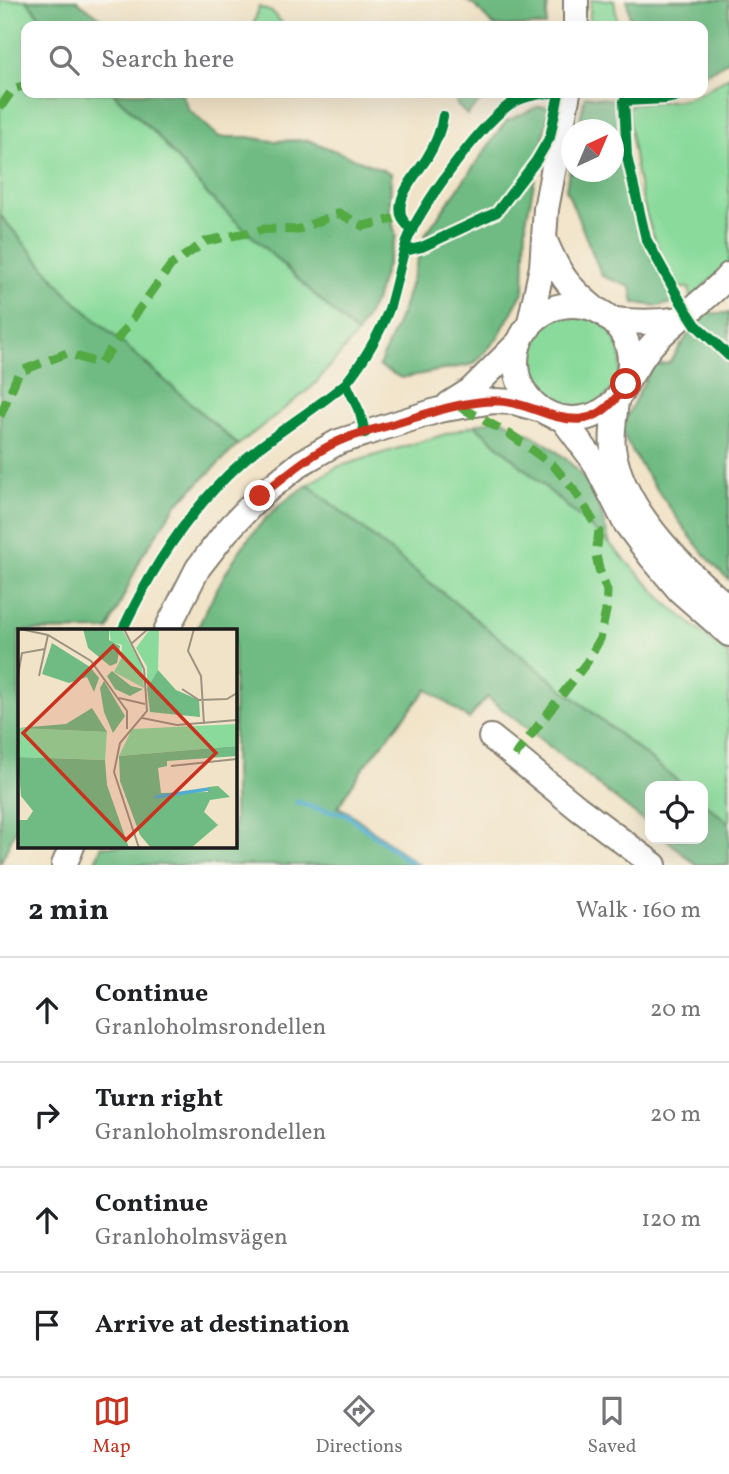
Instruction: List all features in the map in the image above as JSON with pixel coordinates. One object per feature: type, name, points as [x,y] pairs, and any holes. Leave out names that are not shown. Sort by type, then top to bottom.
[{"type":"street","points":[[576,0],[576,21]]},
{"type":"street","points":[[567,98],[546,209],[545,240],[525,334],[517,356],[520,382],[529,397],[552,414],[594,461],[625,522],[652,558],[680,591],[729,634]]},
{"type":"street","points":[[545,240],[557,271],[573,291],[624,336],[630,367],[621,392],[613,447],[617,465],[641,514],[666,547],[729,608]]},
{"type":"street","points":[[167,629],[198,568],[226,532],[260,496],[301,463],[338,442],[439,410],[494,401],[513,402],[552,414],[590,417],[609,407],[650,347],[716,290],[729,275]]},
{"type":"street","points":[[439,410],[471,390],[541,316],[560,307],[576,306],[634,323],[680,319]]},
{"type":"street","points":[[491,737],[654,865]]},
{"type":"street","points":[[64,865],[71,848]]},
{"type":"green space","points":[[0,0],[26,0],[44,21],[21,21],[21,98],[118,98],[156,134],[209,196],[357,334],[313,386],[238,445],[69,296],[0,215]]},
{"type":"green space","points":[[26,0],[76,0],[105,21],[44,21]]},
{"type":"green space","points":[[466,0],[548,0],[546,21],[489,21]]},
{"type":"green space","points":[[591,0],[614,0],[617,21],[589,21]]},
{"type":"green space","points":[[627,0],[729,0],[729,60],[708,72],[708,21],[630,21]]},
{"type":"green space","points":[[259,7],[272,12],[280,21],[255,21]]},
{"type":"green space","points":[[729,76],[729,264],[691,298],[689,288],[679,288],[649,225],[638,180],[628,109],[632,104],[643,102],[708,98],[708,88]]},
{"type":"green space","points":[[118,98],[183,98],[189,110],[219,137],[248,137],[272,141],[308,140],[391,173],[390,214],[396,236],[375,301],[357,334],[209,196],[156,134]]},
{"type":"green space","points":[[456,98],[483,98],[467,115],[457,105]]},
{"type":"green space","points":[[585,98],[624,101],[627,157],[646,239],[681,302],[658,306],[634,303],[631,287],[602,276],[566,189],[567,182],[624,182],[624,119],[580,119]]},
{"type":"green space","points":[[550,106],[526,221],[524,290],[497,339],[474,364],[401,378],[379,366],[403,309],[425,235],[506,121],[537,107]]},
{"type":"green space","points":[[0,215],[69,296],[238,445],[176,505],[142,556],[108,629],[18,629],[18,824],[0,864]]},
{"type":"green space","points":[[573,313],[591,317],[607,327],[617,343],[621,361],[617,379],[607,395],[591,405],[573,409],[555,405],[539,395],[529,379],[525,361],[529,343],[539,327],[555,317]]},
{"type":"green space","points":[[703,313],[729,313],[729,580],[700,549],[674,514],[637,460],[620,426],[652,366],[669,363]]},
{"type":"green space","points":[[499,418],[552,448],[575,467],[596,498],[610,544],[475,425]]},
{"type":"green space","points":[[475,425],[610,544],[667,604],[729,655],[729,823],[708,806],[708,781],[678,781],[308,485],[337,467]]},
{"type":"green space","points":[[308,485],[678,781],[645,781],[645,822],[487,697],[469,719],[427,689],[363,768],[338,807],[350,813],[418,865],[93,865],[101,848],[236,848],[236,629],[197,629],[217,588],[241,548],[271,513]]},
{"type":"green space","points":[[708,806],[729,823],[729,865],[696,865],[672,844],[708,844]]},
{"type":"waterway","points":[[297,802],[346,814],[414,865]]},
{"type":"marked path","points":[[0,108],[13,89],[21,87]]},
{"type":"marked path","points":[[0,416],[19,372],[67,353],[100,364],[171,265],[207,241],[266,229],[297,230],[339,213],[363,226],[402,217]]},
{"type":"marked path","points":[[460,407],[511,435],[553,465],[577,494],[599,531],[596,555],[607,591],[600,639],[587,662],[515,756]]},
{"type":"cycle path","points":[[365,433],[360,413],[346,383],[370,348],[385,319],[407,241],[424,208],[470,144],[502,111],[523,98]]},
{"type":"cycle path","points":[[405,251],[422,247],[497,212],[536,161],[550,137],[558,98]]},
{"type":"cycle path","points":[[670,98],[624,101],[627,157],[646,239],[696,325],[729,356]]},
{"type":"cycle path","points":[[412,231],[402,218],[401,202],[408,186],[433,148],[443,116]]},
{"type":"cycle path","points":[[123,629],[159,561],[206,498],[255,451],[346,383]]},
{"type":"route","points":[[260,496],[301,463],[338,442],[439,410],[494,401],[513,402],[562,418],[581,419],[609,407],[626,384]]}]
